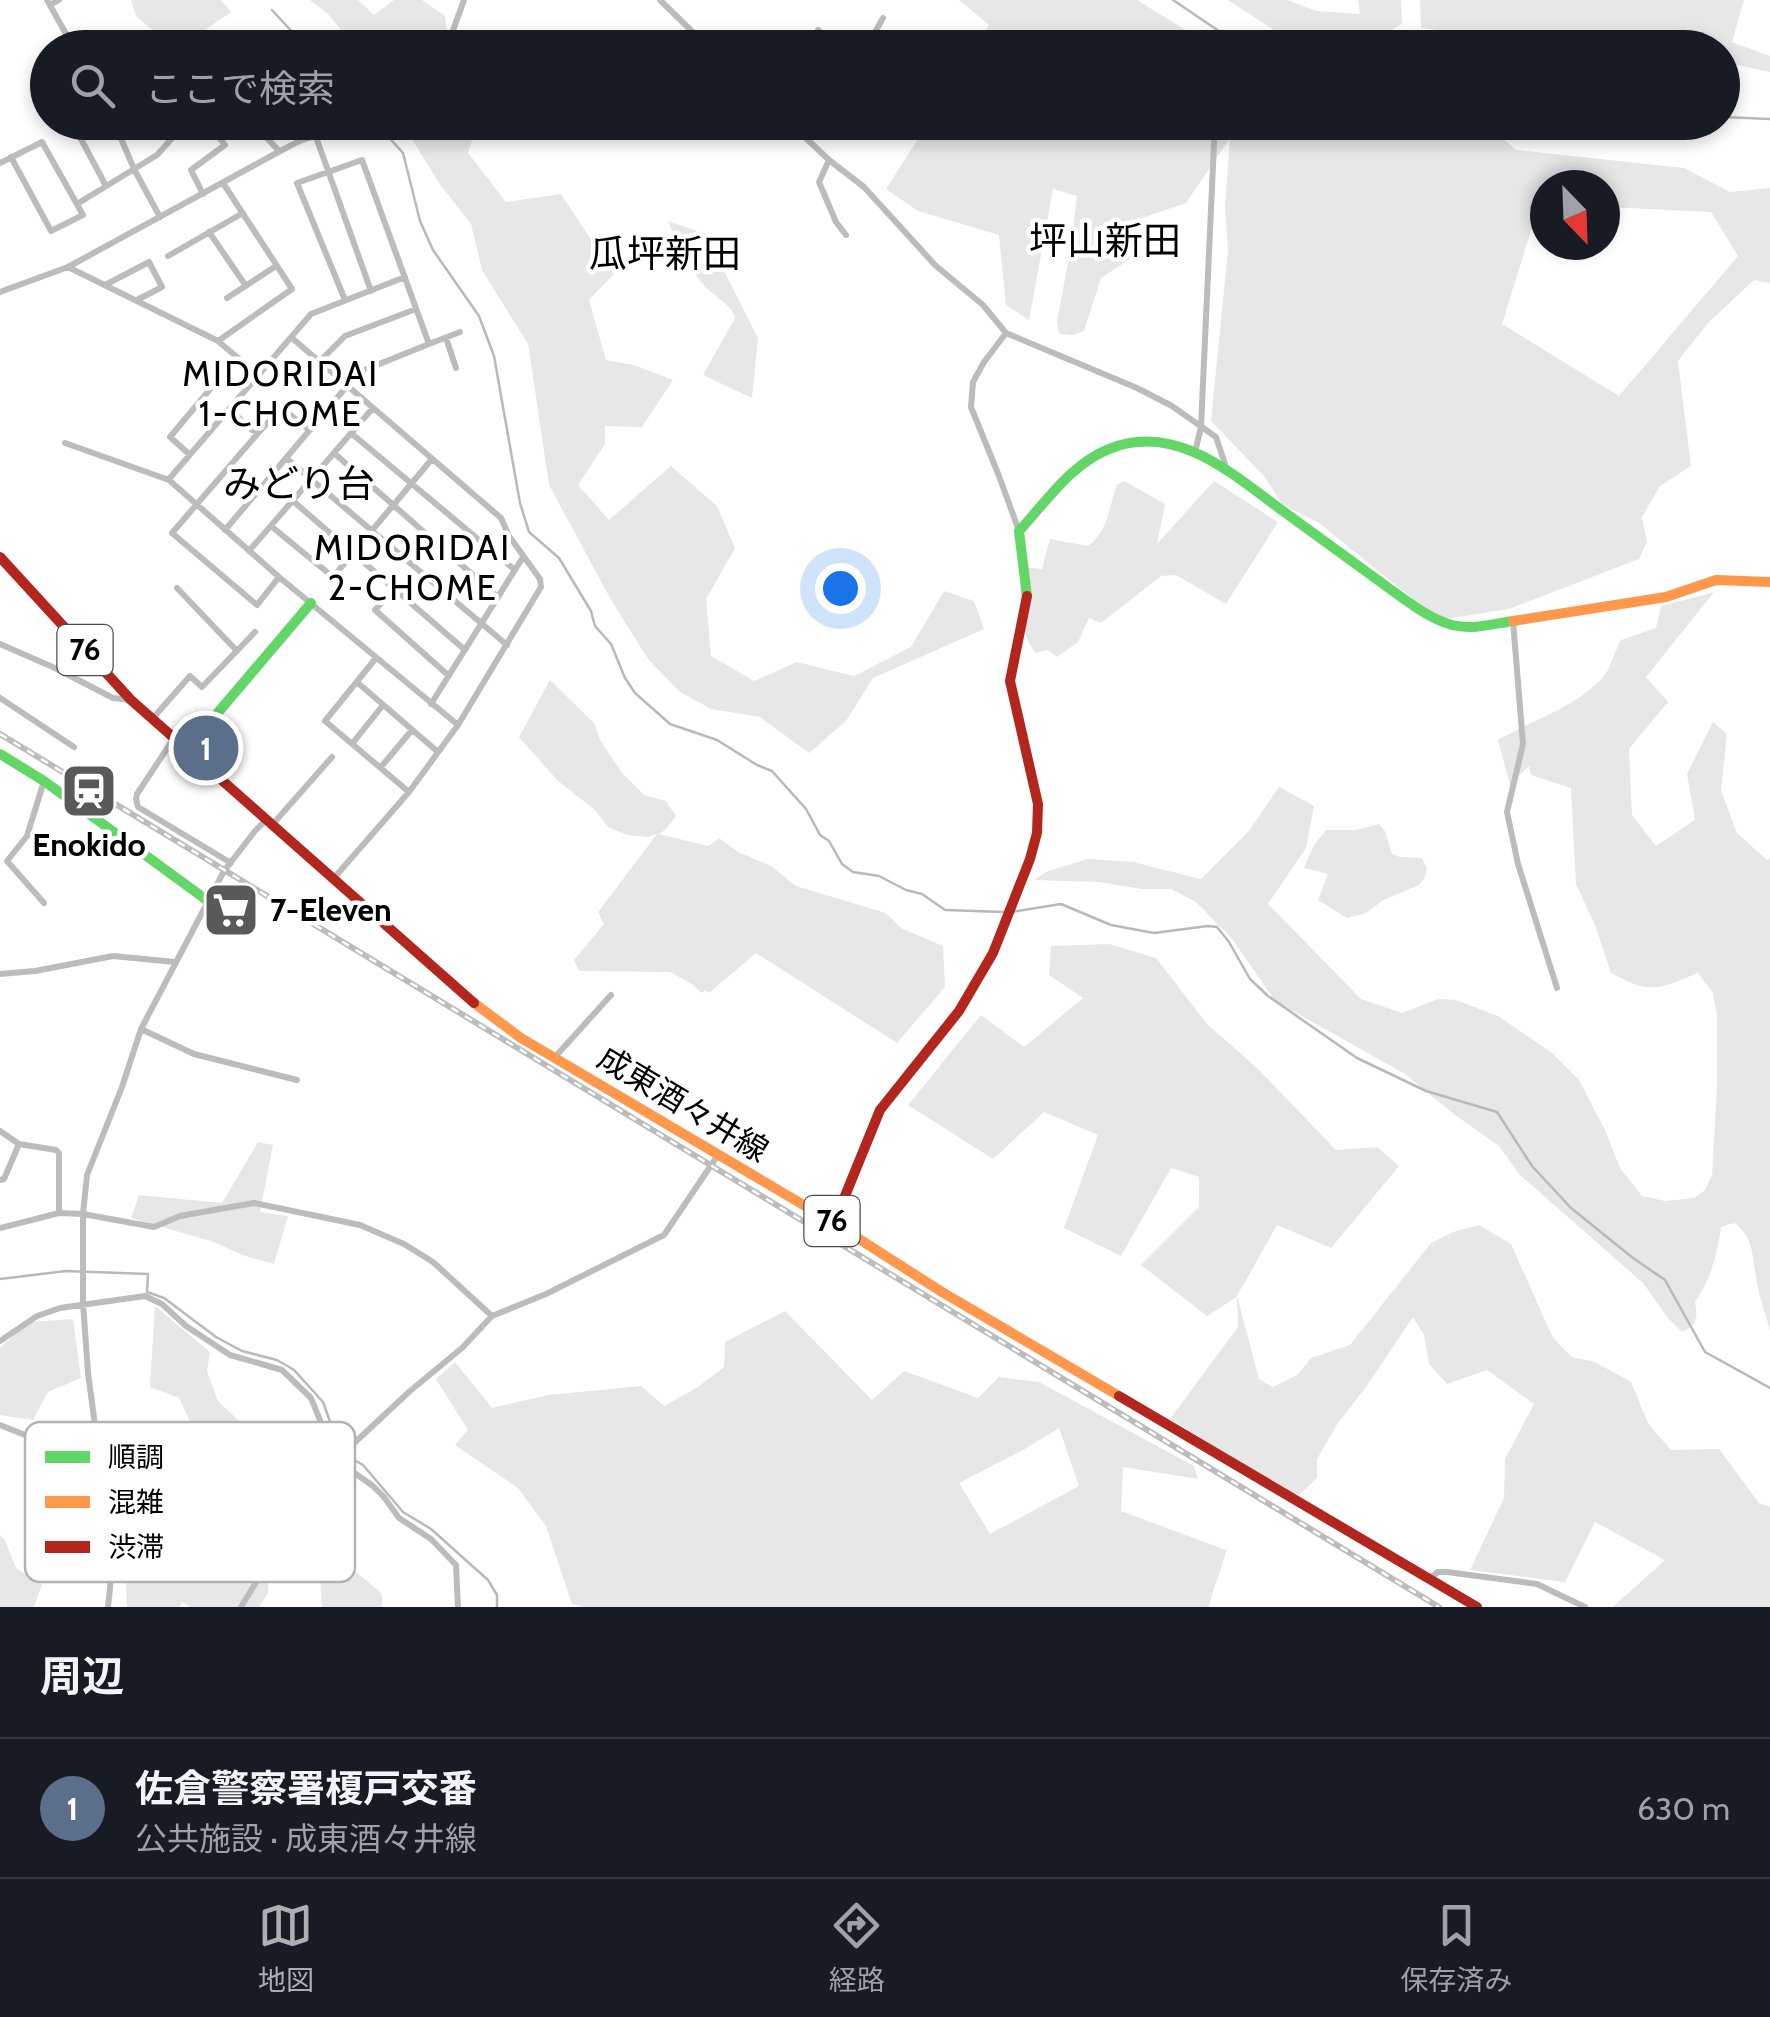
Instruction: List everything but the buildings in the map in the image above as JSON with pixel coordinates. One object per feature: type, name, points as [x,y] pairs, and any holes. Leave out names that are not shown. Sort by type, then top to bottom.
[{"type":"street","points":[[59,0],[48,2],[64,30]]},
{"type":"street","points":[[453,30],[464,0]]},
{"type":"street","points":[[660,0],[691,30]]},
{"type":"street","points":[[876,30],[883,18]]},
{"type":"street","points":[[82,140],[106,186]]},
{"type":"street","points":[[122,140],[160,217]]},
{"type":"street","points":[[77,204],[157,155],[170,140]]},
{"type":"street","points":[[203,194],[191,170],[225,145],[221,140]]},
{"type":"street","points":[[269,140],[279,151]]},
{"type":"street","points":[[0,292],[68,267],[304,140]]},
{"type":"street","points":[[317,140],[371,291]]},
{"type":"street","points":[[809,140],[864,186],[935,265],[983,306],[1006,333],[1172,406],[1216,437],[1227,470]]},
{"type":"street","points":[[1195,452],[1202,426],[1214,140]]},
{"type":"street","points":[[0,163],[12,157],[42,142],[83,215],[51,231],[12,157]]},
{"type":"street","points":[[344,300],[297,183],[362,160],[429,344]]},
{"type":"street","points":[[830,160],[819,182],[836,222],[846,235]]},
{"type":"street","points":[[218,341],[292,289],[223,183]]},
{"type":"street","points":[[168,256],[242,213]]},
{"type":"street","points":[[209,232],[246,286]]},
{"type":"street","points":[[105,285],[149,262],[162,287],[136,301]]},
{"type":"street","points":[[227,298],[276,266]]},
{"type":"street","points":[[68,267],[218,341],[259,376]]},
{"type":"street","points":[[169,480],[311,314],[405,277]]},
{"type":"street","points":[[319,362],[344,336],[416,309]]},
{"type":"street","points":[[225,530],[362,371],[460,332]]},
{"type":"street","points":[[834,1223],[880,1110],[959,1011],[993,953],[1037,832],[1038,804],[1010,682],[1027,600],[1019,532],[971,408],[973,382],[1006,333]]},
{"type":"street","points":[[292,338],[501,518],[523,558],[540,579],[541,587],[458,726],[409,792],[332,879]]},
{"type":"street","points":[[446,338],[456,368]]},
{"type":"street","points":[[189,454],[170,437],[237,357]]},
{"type":"street","points":[[279,577],[258,605],[172,533],[282,408],[309,430]]},
{"type":"street","points":[[229,409],[259,432]]},
{"type":"street","points":[[249,551],[372,409]]},
{"type":"street","points":[[351,433],[515,570]]},
{"type":"street","points":[[1019,532],[1081,466],[1109,449],[1144,442],[1181,446],[1227,470],[1439,622],[1466,628],[1666,597],[1716,580],[1770,582]]},
{"type":"street","points":[[65,443],[169,480],[458,726]]},
{"type":"street","points":[[334,452],[498,597]]},
{"type":"street","points":[[286,458],[507,645]]},
{"type":"street","points":[[272,526],[332,576],[432,459]]},
{"type":"street","points":[[293,500],[465,650]]},
{"type":"street","name":"成東酒々井線","points":[[0,556],[131,700],[463,994],[521,1038],[1006,1330],[1430,1578]]},
{"type":"street","points":[[431,704],[523,558]]},
{"type":"street","points":[[176,588],[237,650]]},
{"type":"street","points":[[394,589],[375,610],[448,676]]},
{"type":"street","points":[[187,749],[311,604]]},
{"type":"street","points":[[1513,621],[1524,744],[1507,812],[1518,864],[1557,988]]},
{"type":"street","points":[[153,718],[190,676],[202,687],[255,632]]},
{"type":"street","points":[[0,644],[113,698],[131,700]]},
{"type":"street","points":[[376,658],[325,721],[409,792]]},
{"type":"street","points":[[358,683],[438,752]]},
{"type":"street","points":[[0,698],[74,747]]},
{"type":"street","points":[[352,744],[383,705]]},
{"type":"street","points":[[381,767],[412,730]]},
{"type":"street","points":[[174,738],[140,789],[138,807],[231,862]]},
{"type":"street","points":[[0,754],[44,781],[208,901]]},
{"type":"street","points":[[94,1422],[83,1303],[87,1175],[141,1028],[208,901],[255,831],[269,823],[332,756]]},
{"type":"street","points":[[44,781],[27,836],[7,861],[44,904]]},
{"type":"street","points":[[0,974],[35,972],[113,956],[175,962]]},
{"type":"street","points":[[554,1058],[611,995]]},
{"type":"street","points":[[141,1028],[194,1054],[297,1080]]},
{"type":"street","points":[[0,1131],[20,1144],[59,1153],[59,1213]]},
{"type":"street","points":[[0,1180],[4,1179],[20,1144]]},
{"type":"street","points":[[355,1442],[462,1348],[492,1316],[546,1294],[664,1235],[718,1154]]},
{"type":"street","points":[[0,1228],[59,1213],[154,1228],[180,1216],[254,1203],[360,1225],[404,1244],[433,1262],[492,1316]]},
{"type":"street","points":[[0,1341],[37,1316],[60,1308],[144,1296],[162,1304],[186,1326],[230,1355],[282,1370],[310,1398],[320,1422]]},
{"type":"street","points":[[0,1425],[25,1436]]},
{"type":"street","points":[[355,1474],[384,1497],[399,1518],[432,1539],[456,1565],[458,1607]]},
{"type":"street","points":[[1430,1578],[1446,1572],[1528,1582],[1586,1607]]},
{"type":"street","name":"76","points":[[1430,1578],[1477,1607]]},
{"type":"street","points":[[108,1607],[111,1582]]},
{"type":"street","points":[[241,1607],[256,1582]]},
{"type":"shaded area","points":[[131,0],[221,0],[231,12],[205,30],[153,30],[136,16]]},
{"type":"shaded area","points":[[310,0],[358,0],[374,15],[394,0],[422,0],[445,16],[447,30],[341,30]]},
{"type":"shaded area","points":[[959,0],[1137,0],[1186,30],[986,30],[989,25]]},
{"type":"shaded area","points":[[1228,0],[1287,0],[1317,11],[1360,14],[1358,0],[1401,0],[1402,24],[1391,30],[1274,30]]},
{"type":"shaded area","points":[[1420,0],[1744,0],[1735,30],[1421,28]]},
{"type":"shaded area","points":[[1740,45],[1770,56],[1770,72],[1740,66]]},
{"type":"shaded area","points":[[412,140],[472,140],[468,153],[506,202],[561,194],[614,274],[589,300],[606,360],[634,365],[673,380],[642,427],[605,426],[605,444],[578,485],[609,520],[671,466],[717,506],[735,548],[706,599],[711,656],[754,681],[797,662],[854,676],[911,647],[944,591],[974,601],[984,629],[873,678],[846,721],[809,753],[760,717],[711,709],[680,692],[648,659],[549,485],[528,344],[482,270],[471,224]]},
{"type":"shaded area","points":[[917,140],[1229,140],[1186,203],[1133,221],[1130,259],[1101,278],[1084,331],[1059,334],[1057,321],[1077,196],[1053,189],[1029,320],[1006,305],[999,235],[918,211],[886,189]]},
{"type":"shaded area","points":[[1230,140],[1505,140],[1516,150],[1684,168],[1730,192],[1770,188],[1770,283],[1754,280],[1708,323],[1678,361],[1691,466],[1660,486],[1642,517],[1647,542],[1639,559],[1509,609],[1439,620],[1319,523],[1282,504],[1264,476],[1211,421],[1228,251],[1225,207]],"holes":[[[1530,170],[1620,170],[1620,208],[1711,212],[1738,256],[1619,396],[1502,324],[1530,234]]]},
{"type":"shaded area","points":[[668,221],[712,236],[720,263],[758,338],[752,398],[703,375],[735,318],[692,270]]},
{"type":"shaded area","points":[[1124,481],[1165,504],[1157,544],[1214,481],[1278,522],[1226,604],[1176,575],[1161,576],[1101,623],[1089,618],[1078,642],[1057,657],[1048,650],[1036,653],[1023,623],[1021,567],[1042,569],[1050,539],[1088,546],[1100,533],[1117,485]]},
{"type":"shaded area","points":[[1714,592],[1646,677],[1668,702],[1629,749],[1632,815],[1656,846],[1695,820],[1687,774],[1713,722],[1727,734],[1721,790],[1737,833],[1770,859],[1770,1331],[1749,1242],[1734,1223],[1721,1227],[1712,1266],[1695,1302],[1695,1320],[1682,1332],[1643,1283],[1519,1174],[1499,1146],[1405,1074],[1275,1001],[1233,940],[1196,902],[1171,889],[1034,880],[1048,871],[1088,859],[1133,862],[1201,879],[1248,832],[1279,787],[1314,806],[1306,848],[1268,904],[1361,999],[1402,1013],[1438,999],[1456,1000],[1498,1016],[1552,1053],[1579,1080],[1620,1168],[1642,1196],[1665,1201],[1694,1198],[1705,1190],[1712,1175],[1717,1087],[1713,993],[1698,973],[1674,983],[1646,987],[1611,973],[1576,884],[1571,788],[1531,775],[1529,766],[1510,785],[1498,740],[1567,705],[1593,687],[1606,673],[1621,640],[1656,628],[1661,606]]},
{"type":"shaded area","points":[[550,680],[594,723],[600,740],[622,773],[644,795],[666,801],[676,816],[659,834],[708,846],[719,838],[738,852],[771,866],[796,886],[886,913],[901,928],[943,946],[945,987],[897,1043],[756,953],[709,993],[702,993],[670,972],[579,971],[574,960],[604,924],[598,912],[657,834],[628,835],[608,827],[595,810],[558,781],[519,737]]},
{"type":"shaded area","points":[[1379,824],[1392,854],[1422,858],[1427,869],[1424,879],[1366,913],[1347,918],[1318,900],[1328,874],[1304,868],[1326,830],[1355,830]]},
{"type":"shaded area","points":[[1109,944],[1156,958],[1207,1024],[1258,1069],[1336,1150],[1377,1147],[1399,1166],[1331,1248],[1277,1225],[1237,1296],[1259,1379],[1273,1387],[1297,1375],[1311,1358],[1350,1345],[1431,1243],[1479,1225],[1511,1244],[1553,1338],[1572,1357],[1595,1362],[1631,1382],[1648,1423],[1671,1450],[1719,1449],[1759,1503],[1770,1507],[1770,1607],[1613,1607],[1665,1560],[1595,1522],[1565,1582],[1470,1570],[1504,1498],[1505,1459],[1534,1404],[1487,1370],[1447,1384],[1429,1364],[1424,1335],[1413,1317],[1338,1423],[1317,1459],[1317,1478],[1299,1495],[1283,1494],[1170,1419],[1238,1327],[1237,1297],[1207,1316],[1141,1265],[1199,1207],[1199,1177],[1171,1168],[1121,1256],[1064,1228],[1098,1135],[1044,1112],[993,1159],[908,1105],[981,1015],[1024,1047],[1083,998],[1049,975],[1051,946]]},
{"type":"shaded area","points":[[258,1142],[273,1145],[260,1212],[288,1216],[274,1264],[131,1218],[139,1195],[222,1203]]},
{"type":"shaded area","points":[[155,1306],[210,1352],[207,1371],[218,1401],[240,1422],[190,1422],[179,1398],[150,1387]]},
{"type":"shaded area","points":[[785,1311],[872,1400],[904,1371],[978,1398],[999,1377],[1039,1382],[1194,1466],[1198,1479],[1123,1467],[1121,1511],[1226,1550],[1209,1607],[572,1604],[546,1526],[518,1488],[455,1445],[468,1430],[436,1379],[455,1362],[492,1408],[548,1395],[641,1386],[664,1406],[724,1367],[725,1342]],"holes":[[[1059,1428],[1079,1486],[990,1534],[959,1483]]]},
{"type":"shaded area","points":[[73,1319],[81,1378],[48,1392],[33,1420],[0,1415],[0,1347],[30,1322]]},
{"type":"shaded area","points":[[0,1535],[16,1568],[25,1574],[25,1582],[42,1584],[34,1607],[0,1607]]},
{"type":"shaded area","points":[[355,1571],[382,1594],[382,1607],[322,1607],[320,1582],[355,1582]]},
{"type":"shaded area","points":[[126,1582],[269,1582],[268,1593],[259,1607],[191,1607],[182,1602],[180,1607],[127,1607]]},
{"type":"waterway","points":[[1173,0],[1217,30]]},
{"type":"waterway","points":[[272,10],[290,30]]},
{"type":"waterway","points":[[1740,118],[1770,119]]},
{"type":"waterway","points":[[391,140],[403,153],[420,221],[433,250],[479,316],[494,356],[520,503],[529,532],[559,558],[591,611],[595,626],[611,644],[635,693],[670,724],[717,740],[772,771],[806,809],[842,864],[853,872],[879,876],[922,894],[945,910],[1004,912]]},
{"type":"waterway","points":[[1012,912],[1061,904],[1111,925],[1154,933],[1217,927],[1250,979],[1268,996],[1357,1058],[1426,1091],[1497,1112],[1532,1166],[1571,1208],[1665,1280],[1705,1352],[1770,1388]]},
{"type":"waterway","points":[[0,1279],[66,1271],[148,1274],[147,1292],[164,1298],[216,1337],[242,1351],[277,1360],[294,1370],[323,1402],[330,1422]]},
{"type":"waterway","points":[[355,1460],[403,1512],[431,1529],[488,1580],[497,1595],[497,1607]]},
{"type":"railway","points":[[0,734],[1439,1607]]},
{"type":"traffic: fast","points":[[1027,596],[1019,531],[1060,485],[1095,456],[1134,442],[1158,442],[1204,457],[1226,470],[1435,618],[1468,627],[1513,621]]},
{"type":"traffic: fast","points":[[187,749],[311,603]]},
{"type":"traffic: fast","points":[[0,754],[44,781],[208,901]]},
{"type":"traffic: slow","points":[[1513,621],[1666,597],[1716,580],[1770,582]]},
{"type":"traffic: slow","points":[[474,1003],[521,1038],[1119,1396]]},
{"type":"traffic: jam","points":[[0,557],[131,700],[474,1003]]},
{"type":"traffic: jam","points":[[834,1223],[880,1110],[959,1011],[993,953],[1030,859],[1037,833],[1038,804],[1010,681],[1027,596]]},
{"type":"traffic: jam","points":[[1119,1396],[1477,1607]]},
{"type":"place","name":"佐倉警察署榎戸交番","points":[[206,748]]},
{"type":"place","name":"Enokido","points":[[89,791]]},
{"type":"place","name":"7-Eleven","points":[[231,910]]},
{"type":"district","name":"坪山新田","points":[[1105,241]]},
{"type":"district","name":"瓜坪新田","points":[[665,254]]},
{"type":"district","name":"MIDORIDAI 1-CHOME","points":[[281,394]]},
{"type":"district","name":"みどり台","points":[[299,484]]},
{"type":"district","name":"MIDORIDAI 2-CHOME","points":[[413,568]]}]
